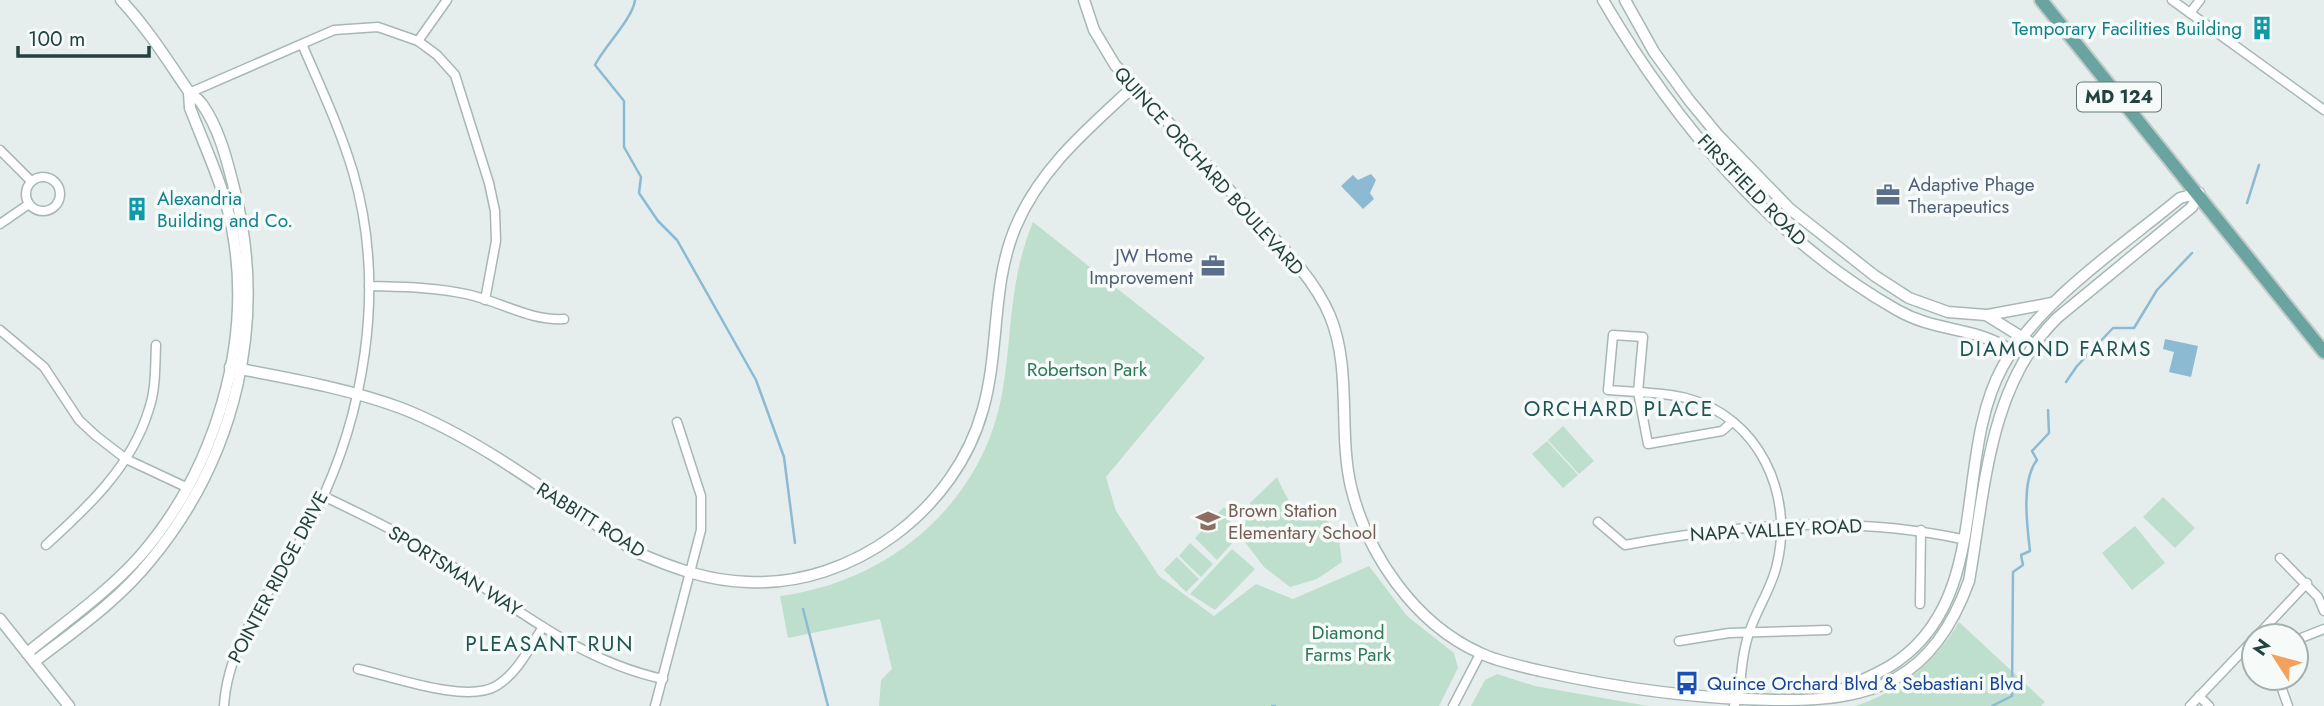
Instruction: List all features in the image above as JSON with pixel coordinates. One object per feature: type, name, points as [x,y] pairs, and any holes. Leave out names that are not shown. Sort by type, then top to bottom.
[{"type":"main road","name":"MD 124","points":[[2041,0],[2199,193],[2324,352]]},
{"type":"street","points":[[31,658],[119,594],[174,531],[198,494],[220,447],[242,369],[249,292],[244,224],[218,135],[201,102],[189,93],[151,32],[121,0]]},
{"type":"street","points":[[418,41],[447,0]]},
{"type":"street","name":"QUINCE ORCHARD BOULEVARD","points":[[1084,0],[1104,49],[1281,247],[1324,304],[1337,341],[1351,486],[1373,547],[1409,599],[1428,618],[1480,653],[1577,679],[1739,703],[1825,700],[1855,696],[1907,672],[1947,629],[1969,581],[2001,407],[2023,359],[2057,318],[2192,207],[2199,193]]},
{"type":"street","name":"FIRSTFIELD ROAD","points":[[1604,0],[1643,66],[1721,164],[1807,247],[1907,316],[1941,328],[1982,334],[2023,359]]},
{"type":"street","name":"FIRSTFIELD ROAD","points":[[1625,0],[1654,52],[1703,117],[1790,209],[1875,276],[1909,298],[1948,312],[1986,315],[2033,344]]},
{"type":"street","points":[[2172,0],[2324,110]]},
{"type":"street","points":[[2190,13],[2200,0]]},
{"type":"street","points":[[189,93],[334,30],[364,26],[393,30],[418,41],[437,55],[455,75],[489,183],[495,211],[496,242],[485,300]]},
{"type":"street","name":"POINTER RIDGE DRIVE","points":[[223,706],[226,678],[234,652],[309,526],[323,496],[344,441],[366,346],[369,286],[364,222],[353,173],[336,122],[302,44]]},
{"type":"street","name":"RABBITT ROAD","points":[[230,367],[356,394],[401,408],[443,428],[636,552],[692,574],[750,582],[808,575],[849,562],[876,548],[904,528],[936,496],[961,461],[983,409],[991,372],[1001,275],[1008,247],[1023,210],[1060,155],[1135,85]]},
{"type":"street","points":[[31,658],[111,586],[164,524],[188,488],[208,442],[230,367],[237,292],[232,226],[190,108],[189,93]]},
{"type":"street","points":[[0,150],[32,181]]},
{"type":"street","points":[[38,177],[49,177],[58,185],[61,195],[50,210],[41,211],[29,204],[26,192],[32,181],[38,177]]},
{"type":"street","points":[[1825,700],[1851,683],[1899,661],[1927,633],[1950,593],[1988,402],[2021,337],[2053,303],[2180,198],[2199,193]]},
{"type":"street","points":[[0,224],[29,204]]},
{"type":"street","points":[[369,286],[437,289],[485,300],[544,320],[564,319]]},
{"type":"street","points":[[1986,315],[2053,303]]},
{"type":"street","points":[[0,330],[44,367],[79,419],[127,459],[188,488]]},
{"type":"street","points":[[1732,422],[1722,431],[1648,444],[1638,392],[1643,337],[1613,335],[1608,390],[1638,392],[1687,398],[1732,422],[1756,447],[1769,468],[1782,502],[1784,525],[1777,566],[1748,634],[1739,703]]},
{"type":"street","points":[[46,545],[88,507],[127,459],[149,410],[156,345]]},
{"type":"street","points":[[655,706],[692,574],[701,530],[701,496],[677,422]]},
{"type":"street","name":"SPORTSMAN WAY","points":[[323,496],[423,547],[543,627],[600,660],[663,679]]},
{"type":"street","name":"NAPA VALLEY ROAD","points":[[1598,522],[1625,545],[1703,531],[1784,525],[1866,524],[1962,538]]},
{"type":"street","points":[[1920,604],[1921,530]]},
{"type":"street","points":[[2280,558],[2306,583],[2324,611]]},
{"type":"street","points":[[2270,622],[2306,583]]},
{"type":"street","points":[[0,619],[69,706]]},
{"type":"street","points":[[358,669],[459,692],[481,691],[506,678],[543,627]]},
{"type":"street","points":[[1679,641],[1729,633],[1827,630]]},
{"type":"street","points":[[1453,706],[1480,653]]},
{"type":"street","points":[[2190,706],[2240,654]]},
{"type":"street","points":[[2199,696],[2209,706]]},
{"type":"green space","points":[[1033,222],[1205,358],[1106,477],[1116,511],[1159,576],[1214,616],[1256,584],[1293,599],[1369,566],[1407,616],[1454,653],[1458,668],[1439,706],[879,706],[881,680],[892,669],[880,619],[788,638],[780,596],[820,588],[858,574],[893,555],[924,531],[952,503],[974,470],[991,434],[1002,394],[1015,287]]},
{"type":"green space","points":[[1563,426],[1594,461],[1579,474],[1548,440]]},
{"type":"green space","points":[[1547,441],[1578,475],[1563,488],[1532,454]]},
{"type":"green space","points":[[1277,477],[1295,508],[1308,516],[1328,521],[1339,540],[1342,562],[1317,579],[1290,587],[1264,567],[1242,538],[1250,503]]},
{"type":"green space","points":[[2163,497],[2195,528],[2175,548],[2143,517]]},
{"type":"green space","points":[[1224,507],[1234,517],[1226,526],[1228,538],[1233,542],[1217,560],[1195,538]]},
{"type":"green space","points":[[2135,526],[2165,563],[2132,590],[2102,553]]},
{"type":"green space","points":[[1190,543],[1213,564],[1201,577],[1179,556]]},
{"type":"green space","points":[[1232,549],[1255,569],[1215,610],[1190,594]]},
{"type":"green space","points":[[1177,557],[1199,579],[1186,592],[1164,570]]},
{"type":"green space","points":[[1959,622],[2045,702],[2041,706],[1855,706],[1887,693],[1915,674],[1939,650]]},
{"type":"green space","points":[[1497,674],[1535,686],[1648,706],[1471,706],[1485,680]]},
{"type":"water","points":[[1371,174],[1376,180],[1370,193],[1374,199],[1363,209],[1341,186],[1353,175],[1358,180]]},
{"type":"water","points":[[2165,339],[2198,346],[2191,377],[2169,372],[2174,352],[2163,349]]},
{"type":"waterway","points":[[635,0],[624,24],[595,65],[624,101],[624,147],[641,177],[639,193],[658,221],[677,240],[756,380],[784,457],[795,543]]},
{"type":"waterway","points":[[2247,203],[2259,165]]},
{"type":"waterway","points":[[2066,382],[2077,366],[2113,328],[2134,328],[2157,290],[2192,253]]},
{"type":"waterway","points":[[1992,706],[2012,696],[2013,572],[2023,565],[2021,555],[2030,551],[2027,491],[2037,460],[2032,451],[2049,433],[2048,410]]},
{"type":"waterway","points":[[803,609],[828,706]]},
{"type":"place","name":"Temporary Facilities Building","points":[[2262,28]]},
{"type":"place","name":"Adaptive Phage Therapeutics","points":[[1888,195]]},
{"type":"place","name":"Alexandria Building and Co.","points":[[137,209]]},
{"type":"place","name":"JW Home Improvement","points":[[1213,266]]},
{"type":"place","name":"Brown Station Elementary School","points":[[1208,521]]},
{"type":"place","name":"Quince Orchard Blvd & Sebastiani Blvd","points":[[1687,683]]},
{"type":"district","name":"DIAMOND FARMS","points":[[2056,349]]},
{"type":"district","name":"ORCHARD PLACE","points":[[1619,409]]},
{"type":"district","name":"PLEASANT RUN","points":[[550,644]]},
{"type":"park label","name":"Robertson Park","points":[[1087,369]]},
{"type":"park label","name":"Diamond Farms Park","points":[[1348,643]]}]
